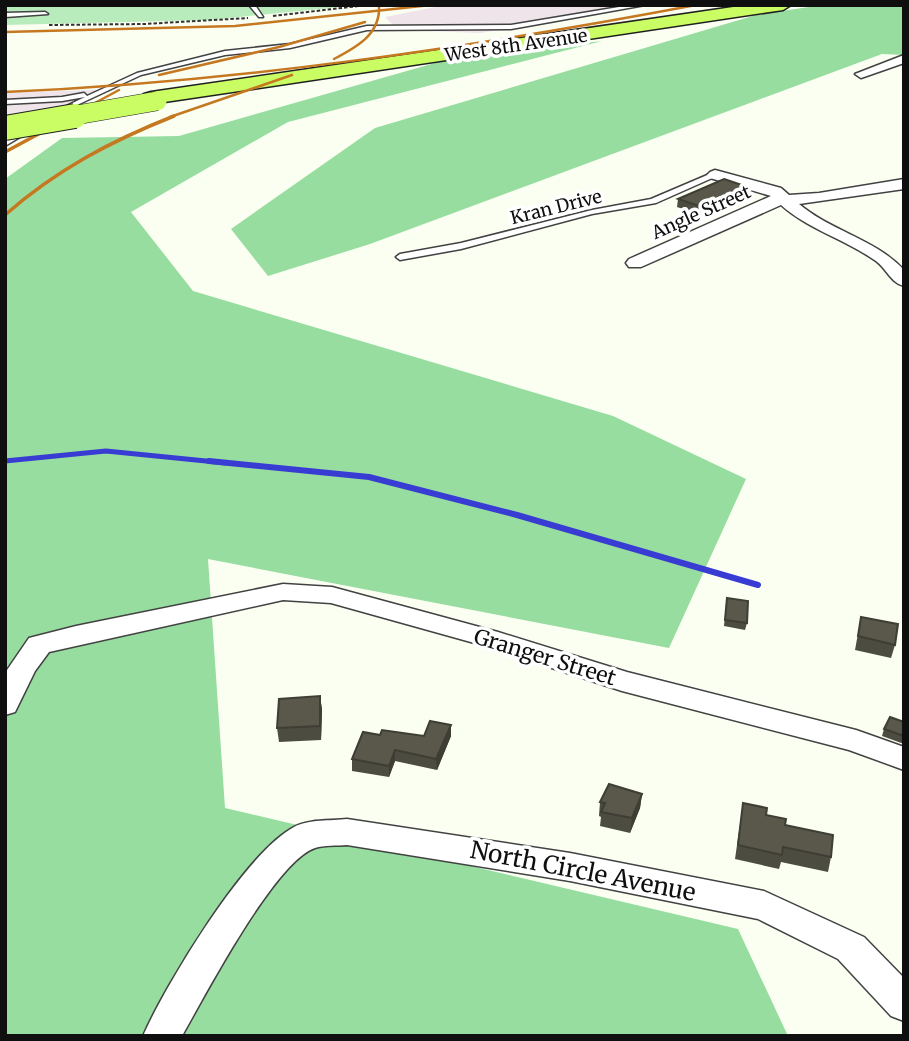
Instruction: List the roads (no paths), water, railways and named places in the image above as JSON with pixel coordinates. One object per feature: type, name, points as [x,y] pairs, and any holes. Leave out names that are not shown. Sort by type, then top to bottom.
[{"type":"main road","name":"West 8th Avenue","points":[[5,126],[248,84],[783,5]]},
{"type":"street","points":[[861,74],[904,59]]},
{"type":"street","points":[[5,126],[39,121]]},
{"type":"street","name":"Angle Street","points":[[715,175],[775,191],[784,198]]},
{"type":"street","name":"Angle Street","points":[[635,263],[707,229],[784,198],[819,198],[904,184]]},
{"type":"street","points":[[784,198],[814,223],[873,250],[890,263],[904,281]]},
{"type":"street","name":"Granger Street","points":[[5,705],[22,668],[39,645],[75,635],[283,592],[332,595],[488,638],[622,681],[856,741],[904,759]]},
{"type":"street","name":"North Circle Avenue","points":[[162,1036],[198,972],[257,880],[305,836],[347,832],[387,836],[570,867],[764,906],[851,948],[904,1004]]},
{"type":"lane","points":[[252,5],[261,17]]},
{"type":"lane","points":[[5,144],[39,121],[138,74],[177,64],[252,49],[290,46],[367,28],[511,27],[642,5]]},
{"type":"lane","points":[[5,15],[45,14]]},
{"type":"lane","points":[[5,102],[62,99],[102,92]]},
{"type":"lane","name":"Kran Drive","points":[[400,257],[461,246],[592,212],[653,201],[715,175]]},
{"type":"waterway","points":[[5,461],[106,451],[226,463]]},
{"type":"waterway","points":[[209,461],[369,477],[517,515],[758,585]]},
{"type":"railway","points":[[379,5],[379,11]]},
{"type":"railway","points":[[379,11],[431,5]]},
{"type":"railway","points":[[5,92],[179,80],[352,61],[696,5]]},
{"type":"railway","points":[[5,32],[235,26],[379,11]]},
{"type":"railway","points":[[334,59],[351,50],[372,32],[379,11]]},
{"type":"railway","points":[[159,75],[279,47],[365,22]]},
{"type":"railway","points":[[170,117],[292,75]]},
{"type":"railway","points":[[69,117],[119,90]]},
{"type":"railway","points":[[5,152],[72,116]]},
{"type":"railway","points":[[5,215],[64,170],[128,136],[174,116]]}]
